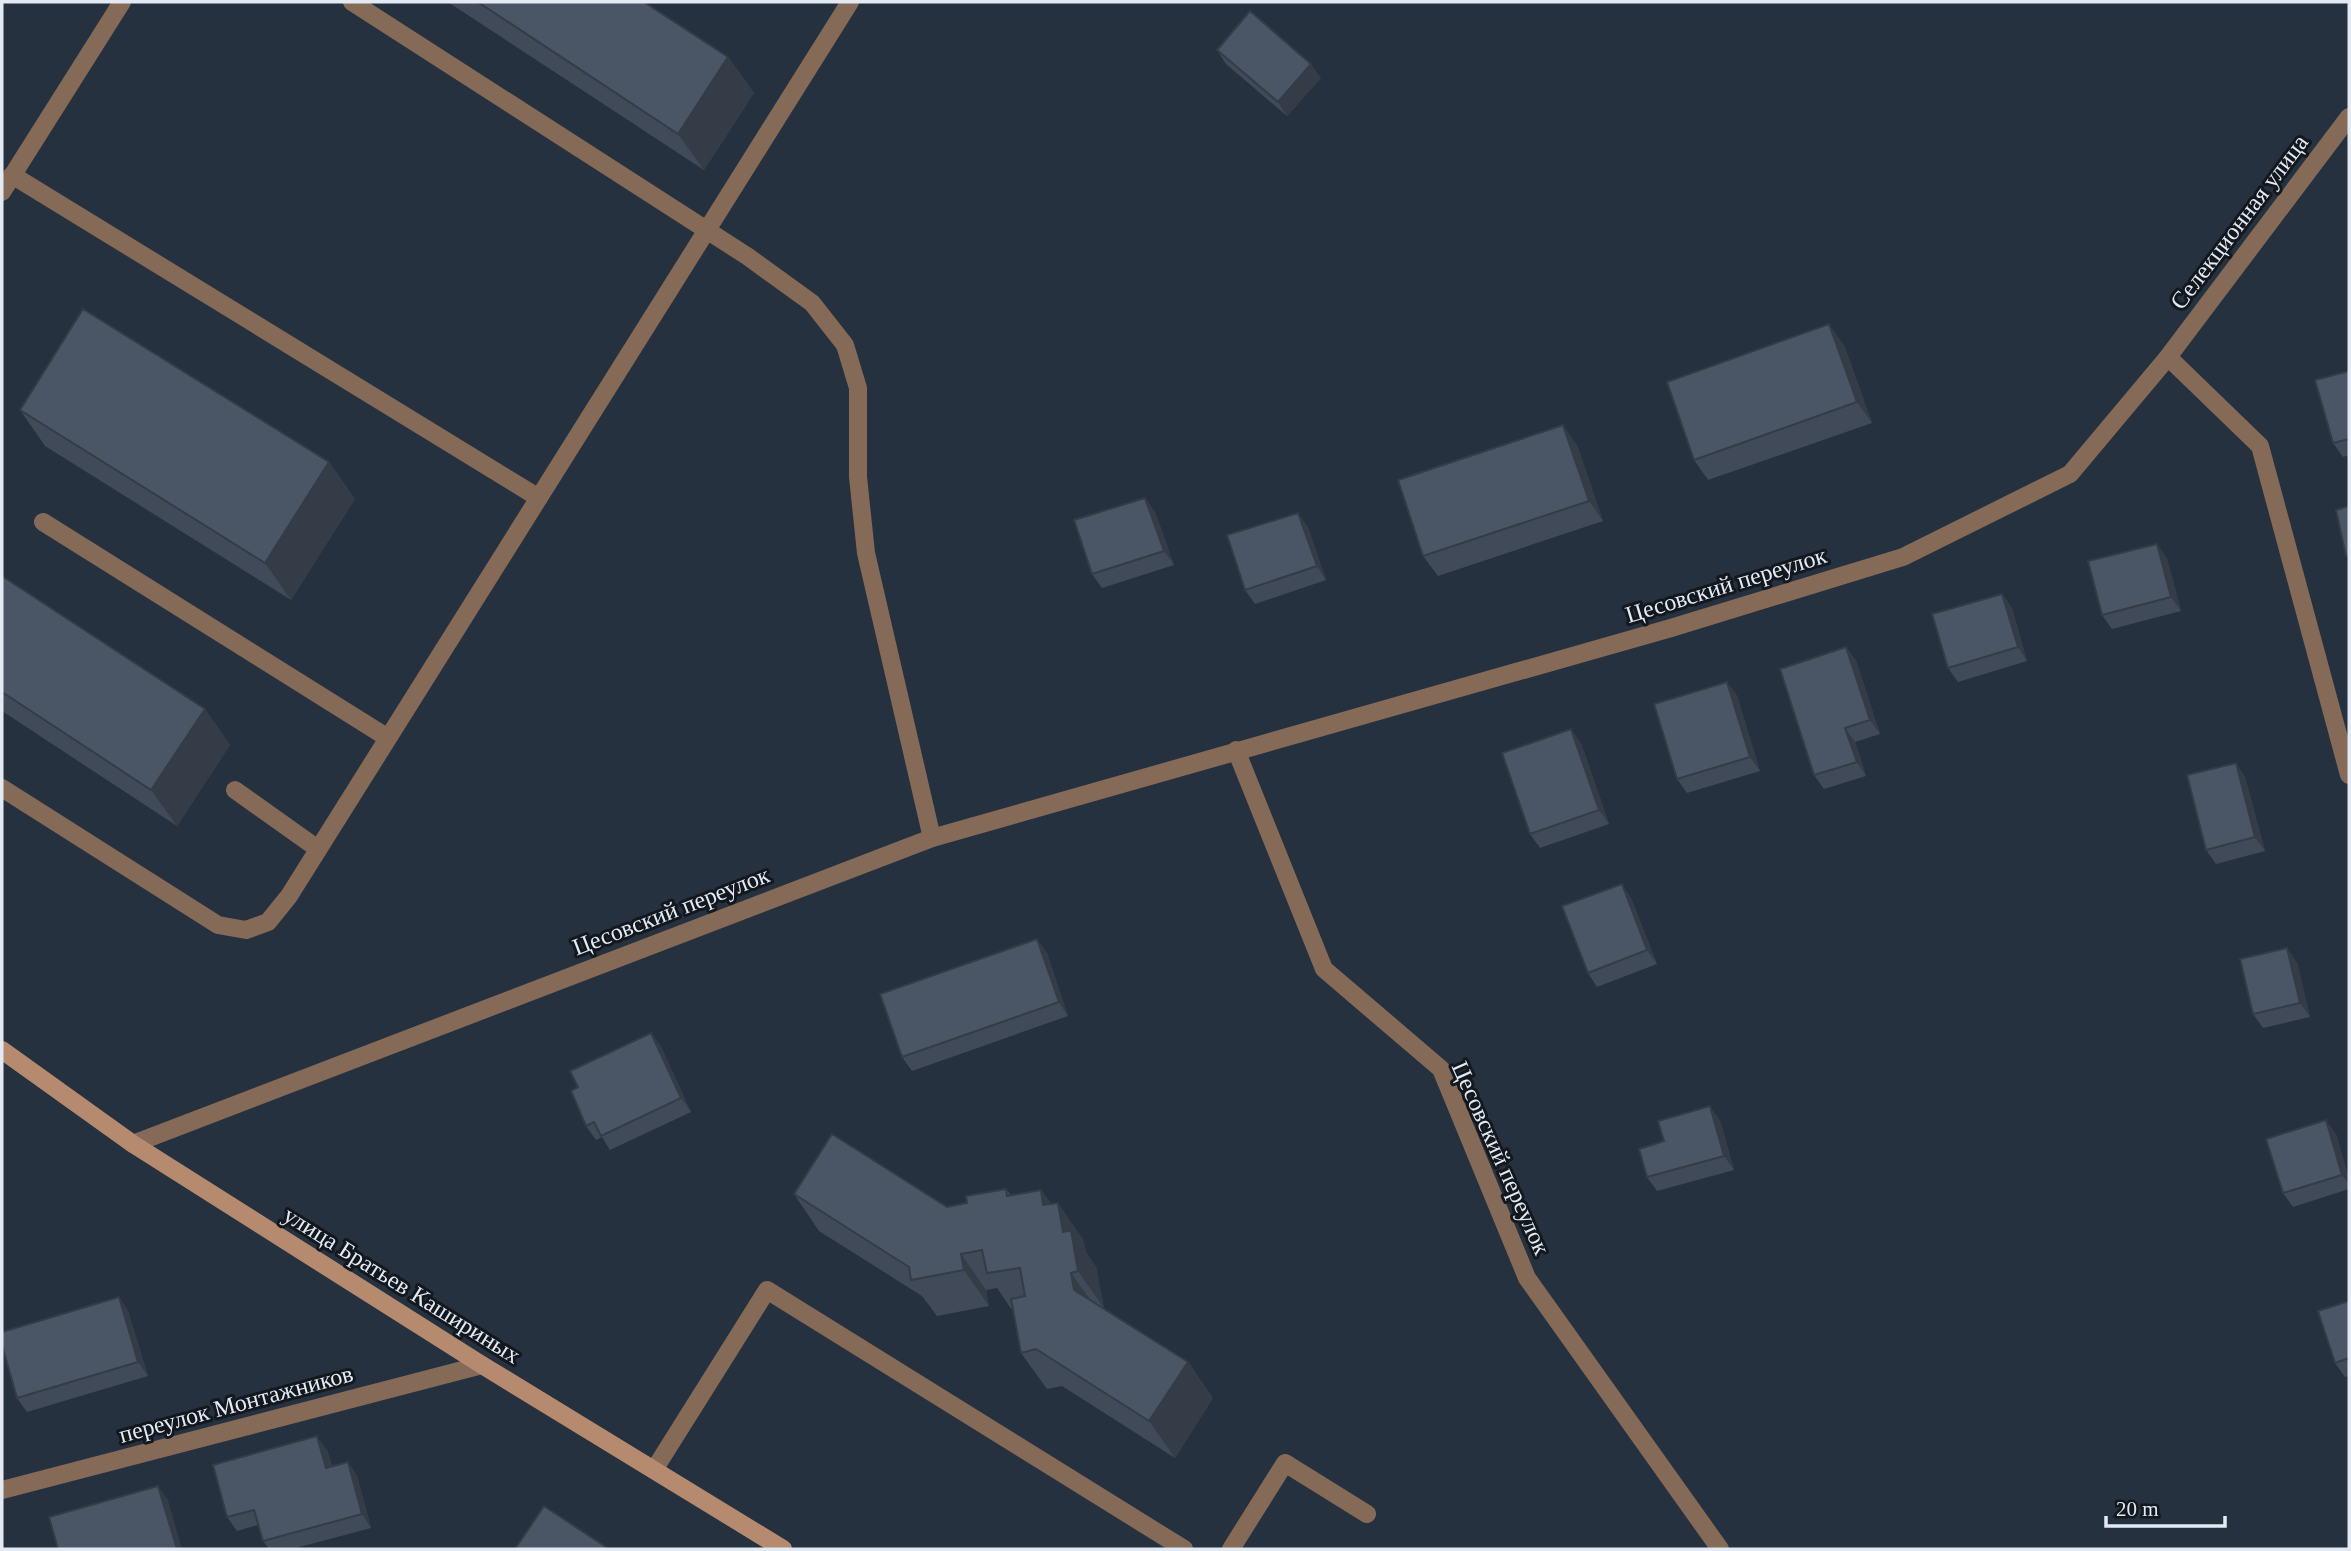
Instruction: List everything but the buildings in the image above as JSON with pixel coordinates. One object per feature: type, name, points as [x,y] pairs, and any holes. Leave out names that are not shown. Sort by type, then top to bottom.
[{"type":"main road","name":"улица Братьев Кашириных","points":[[2,1050],[133,1144],[482,1365],[783,1549]]},
{"type":"street","points":[[2,192],[122,2]]},
{"type":"street","points":[[352,2],[708,229],[813,303],[845,345],[858,388],[858,477],[866,553],[932,838]]},
{"type":"street","points":[[2,788],[218,925],[246,930],[268,922],[289,896],[850,2]]},
{"type":"street","name":"Селекционная улица","points":[[2168,357],[2349,117]]},
{"type":"street","points":[[12,175],[538,498]]},
{"type":"street","points":[[2168,357],[2260,446],[2349,775]]},
{"type":"street","name":"Цесовский переулок","points":[[133,1144],[932,838],[1671,628],[1903,557],[2070,474],[2168,357]]},
{"type":"street","points":[[43,522],[388,738]]},
{"type":"street","name":"Цесовский переулок","points":[[1236,750],[1324,970],[1441,1069],[1527,1279],[1720,1549]]},
{"type":"street","points":[[235,790],[318,849]]},
{"type":"street","points":[[654,1470],[767,1290],[1184,1549]]},
{"type":"street","name":"переулок Монтажников","points":[[2,1490],[482,1365]]},
{"type":"street","points":[[1231,1549],[1285,1463],[1367,1514]]}]
